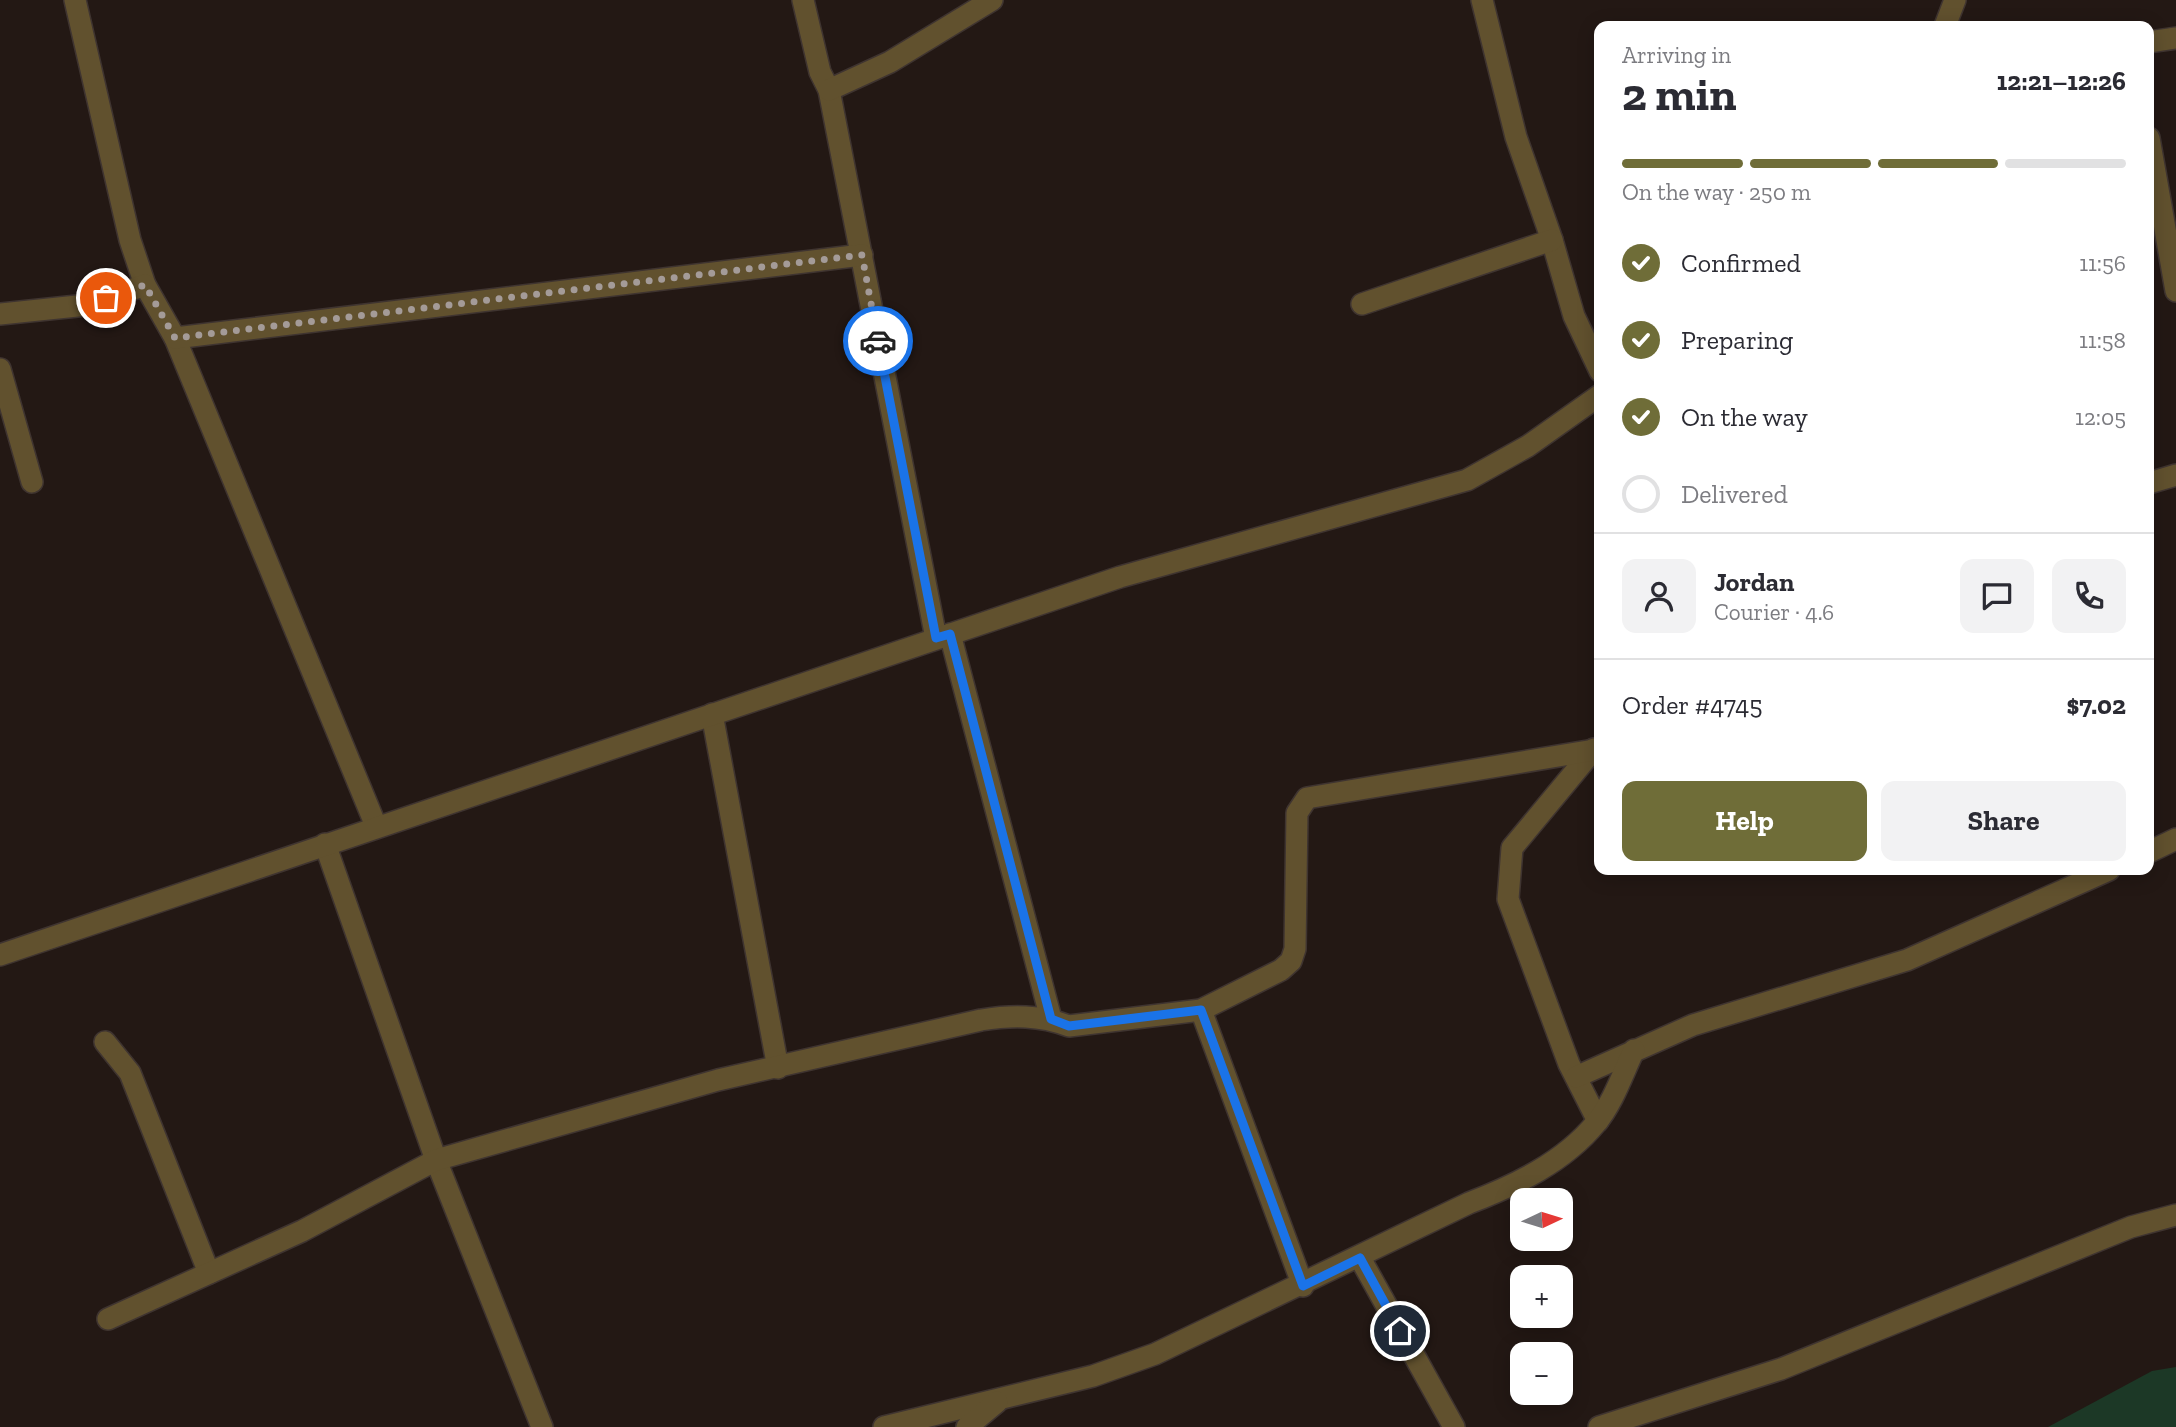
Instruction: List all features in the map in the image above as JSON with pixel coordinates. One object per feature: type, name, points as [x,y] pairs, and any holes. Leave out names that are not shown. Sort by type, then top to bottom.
[{"type":"street","points":[[75,0],[118,198],[145,285],[175,338],[376,827]]},
{"type":"street","points":[[803,0],[820,72],[829,90],[943,636],[1051,1019]]},
{"type":"street","points":[[829,90],[890,62],[992,0]]},
{"type":"street","points":[[1482,0],[1516,137],[1552,240],[1574,316],[1594,358]]},
{"type":"street","points":[[1947,21],[1955,0]]},
{"type":"street","points":[[2154,41],[2176,38]]},
{"type":"street","points":[[2154,166],[2176,291]]},
{"type":"street","points":[[1362,304],[1552,240]]},
{"type":"street","points":[[175,338],[862,255]]},
{"type":"street","points":[[0,314],[86,305],[145,285]]},
{"type":"street","points":[[0,369],[32,482]]},
{"type":"street","points":[[0,955],[1120,577],[1467,481],[1528,446],[1594,399]]},
{"type":"street","points":[[2154,482],[2176,475]]},
{"type":"street","points":[[712,714],[778,1068]]},
{"type":"street","points":[[108,1319],[302,1231],[436,1160],[718,1080],[1011,1015],[1051,1019],[1069,1026],[1201,1010],[1280,970],[1290,961],[1295,949],[1297,813],[1307,799],[1594,750]]},
{"type":"street","points":[[1594,752],[1512,848],[1508,898],[1576,1077],[1598,1121]]},
{"type":"street","points":[[2154,850],[2176,839]]},
{"type":"street","points":[[325,844],[436,1160],[542,1427]]},
{"type":"street","points":[[1576,1077],[1693,1025],[1907,960],[2098,875]]},
{"type":"street","points":[[1201,1010],[1303,1286]]},
{"type":"street","points":[[105,1042],[130,1073],[209,1273]]},
{"type":"street","points":[[884,1427],[1093,1376],[1155,1354],[1303,1286],[1469,1203],[1515,1185],[1574,1145],[1598,1121],[1634,1051]]},
{"type":"street","points":[[1599,1427],[1781,1369],[2131,1227],[2176,1215]]},
{"type":"street","points":[[1360,1258],[1454,1427]]},
{"type":"street","points":[[967,1427],[1001,1398]]},
{"type":"green space","points":[[2176,1367],[2176,1427],[2048,1427],[2152,1371]]},
{"type":"way so far","points":[[106,298],[145,285],[175,338],[862,255],[878,341]]},
{"type":"route","points":[[878,341],[936,638],[950,634],[1051,1019],[1069,1026],[1201,1010],[1303,1286],[1360,1258],[1400,1331]]}]
